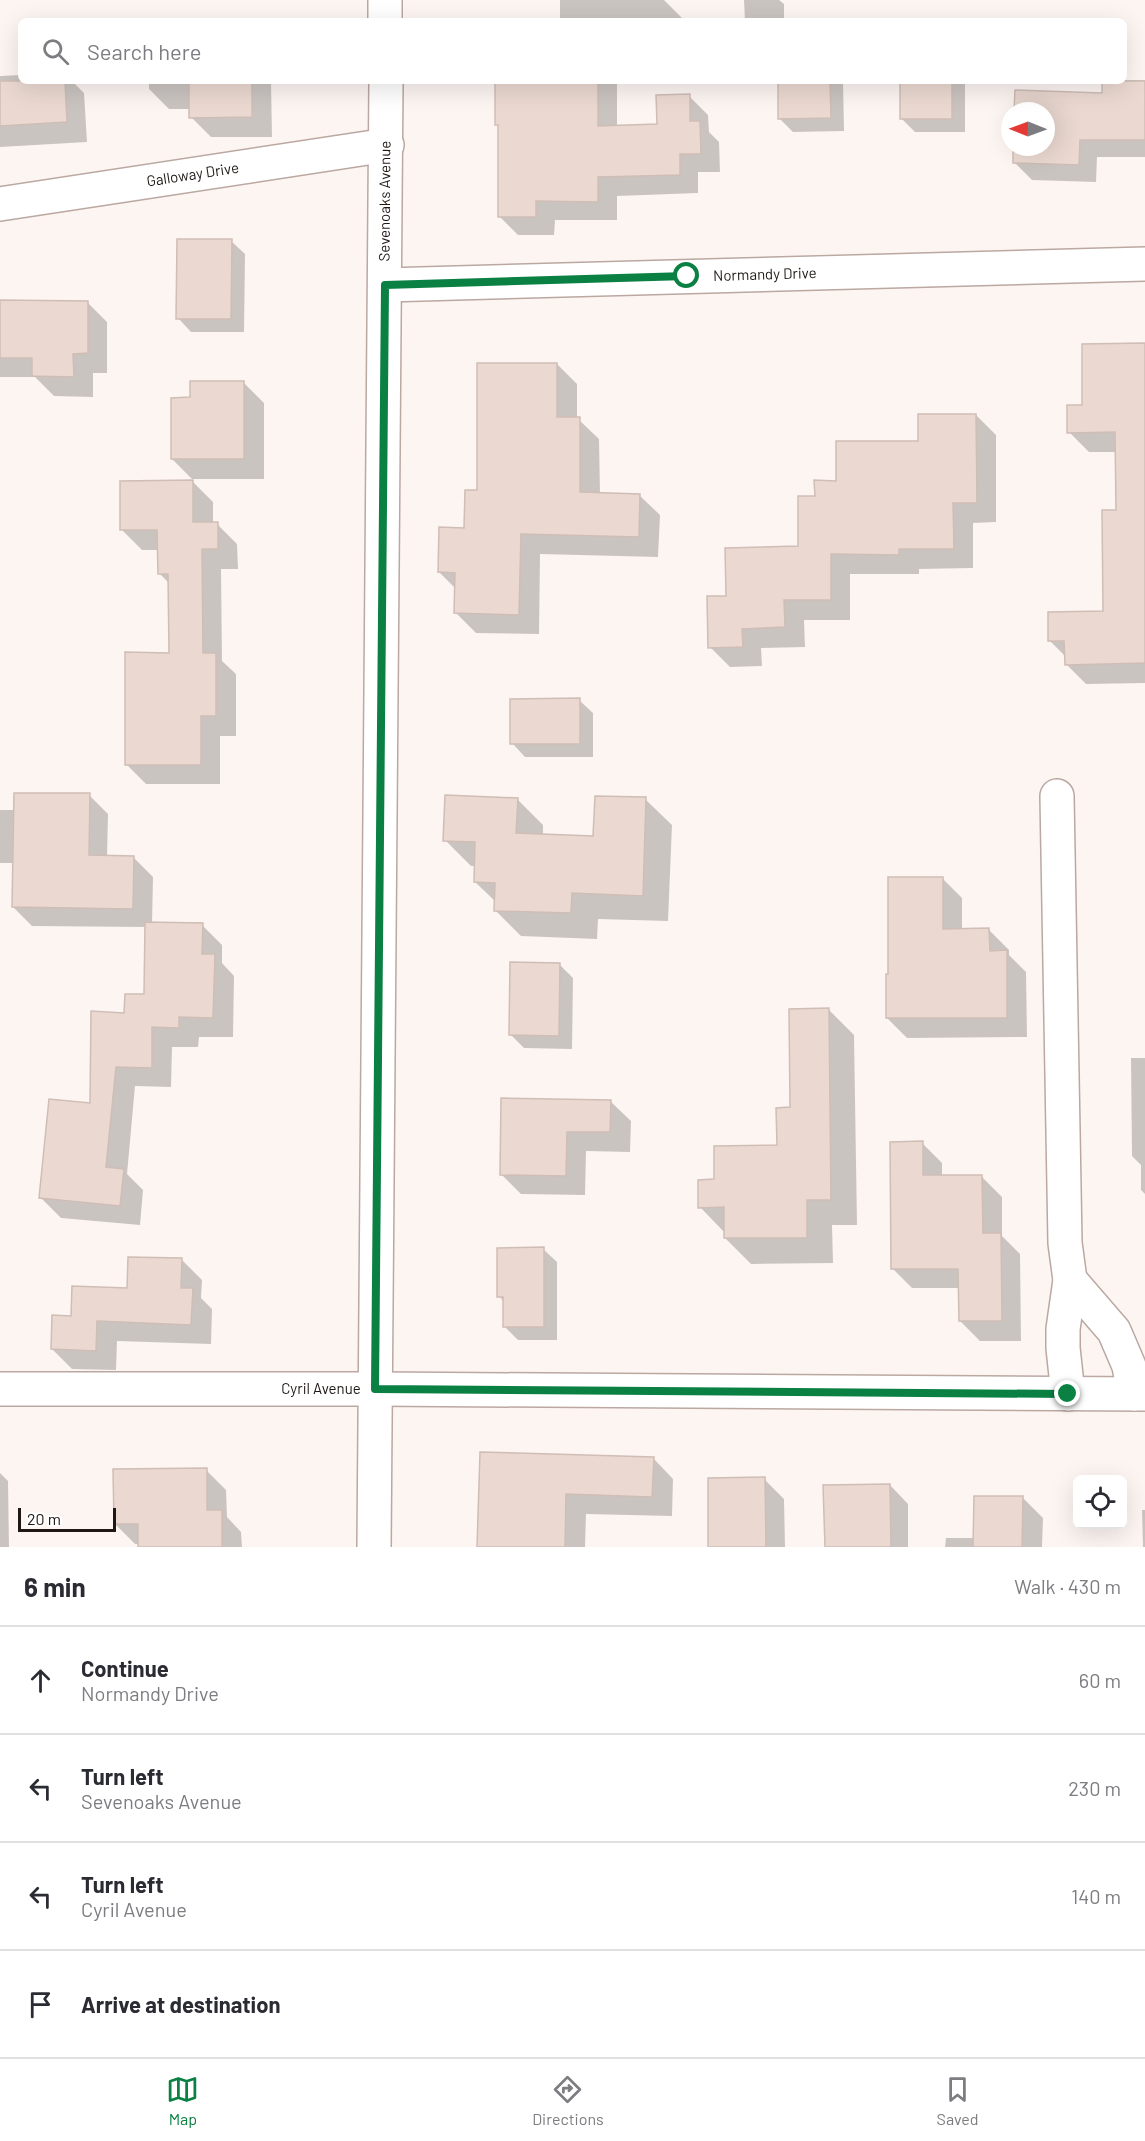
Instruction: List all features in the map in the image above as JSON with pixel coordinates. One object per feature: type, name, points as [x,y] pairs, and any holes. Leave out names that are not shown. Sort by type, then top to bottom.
[{"type":"street","points":[[385,0],[385,18]]},
{"type":"street","name":"Sevenoaks Avenue","points":[[374,1547],[386,84]]},
{"type":"street","name":"Galloway Drive","points":[[0,204],[387,145]]},
{"type":"street","name":"Normandy Drive","points":[[385,285],[1145,264]]},
{"type":"street","points":[[1057,796],[1065,1243],[1070,1280],[1063,1329],[1064,1370],[1068,1394]]},
{"type":"street","points":[[1070,1280],[1114,1331],[1139,1394]]},
{"type":"street","name":"Cyril Avenue","points":[[0,1389],[1139,1394]]},
{"type":"building","points":[[0,81],[18,81],[18,84],[65,84],[67,122],[0,126]]},
{"type":"building","points":[[1145,81],[1145,140],[1080,140],[1079,165],[1013,163],[1013,156],[1055,156],[1055,102],[1014,102],[1015,90],[1102,93],[1102,84]]},
{"type":"building","points":[[189,84],[252,84],[252,117],[189,118]]},
{"type":"building","points":[[495,84],[598,84],[598,126],[657,124],[656,95],[690,94],[690,121],[700,121],[701,154],[680,154],[680,175],[598,177],[598,202],[536,201],[536,217],[498,217],[498,125],[495,125]]},
{"type":"building","points":[[778,84],[830,84],[831,118],[778,119]]},
{"type":"building","points":[[900,84],[952,84],[952,119],[900,119]]},
{"type":"building","points":[[177,239],[232,239],[231,319],[176,319]]},
{"type":"building","points":[[0,300],[88,301],[88,353],[73,354],[74,377],[32,376],[32,358],[0,358]]},
{"type":"building","points":[[1145,343],[1145,663],[1065,665],[1064,641],[1048,641],[1048,612],[1103,611],[1102,510],[1116,510],[1115,432],[1067,433],[1067,405],[1082,405],[1082,344]]},
{"type":"building","points":[[477,363],[557,363],[557,417],[580,417],[580,492],[640,494],[639,537],[521,534],[519,615],[454,613],[455,573],[438,572],[439,527],[464,528],[465,490],[477,490]]},
{"type":"building","points":[[190,381],[244,381],[244,459],[171,459],[171,398],[190,397]]},
{"type":"building","points":[[918,414],[976,414],[977,503],[953,503],[954,549],[899,549],[899,555],[831,554],[831,600],[784,600],[785,627],[742,629],[743,647],[708,648],[707,596],[726,596],[725,548],[798,546],[798,496],[815,496],[814,480],[836,481],[836,441],[918,441]]},
{"type":"building","points":[[193,480],[193,522],[218,522],[218,549],[202,549],[203,653],[216,653],[216,716],[201,716],[201,765],[125,765],[125,652],[169,653],[168,574],[158,574],[157,530],[120,530],[120,481]]},
{"type":"building","points":[[580,698],[580,744],[510,744],[510,699]]},
{"type":"building","points":[[14,793],[90,793],[89,855],[134,856],[133,909],[12,907]]},
{"type":"building","points":[[445,795],[518,798],[516,833],[593,836],[595,796],[646,797],[643,896],[572,893],[571,913],[494,911],[495,883],[474,882],[475,842],[443,841]]},
{"type":"building","points":[[888,877],[943,877],[943,929],[989,928],[990,951],[1007,950],[1007,1018],[886,1018]]},
{"type":"building","points":[[145,922],[203,923],[202,954],[215,954],[213,1018],[179,1017],[179,1028],[152,1027],[152,1068],[116,1067],[106,1167],[124,1169],[120,1206],[39,1198],[49,1099],[90,1103],[91,1011],[124,1013],[125,994],[144,994]]},
{"type":"building","points":[[510,962],[560,963],[559,1036],[509,1035]]},
{"type":"building","points":[[829,1008],[831,1200],[807,1200],[807,1238],[724,1238],[724,1207],[698,1208],[698,1180],[714,1179],[714,1146],[777,1145],[776,1108],[790,1107],[789,1009]]},
{"type":"building","points":[[501,1098],[611,1100],[610,1132],[567,1132],[566,1176],[500,1175]]},
{"type":"building","points":[[923,1141],[923,1175],[982,1175],[983,1233],[1001,1233],[1002,1321],[959,1321],[958,1269],[891,1269],[890,1142]]},
{"type":"building","points":[[544,1247],[544,1327],[503,1327],[503,1297],[497,1297],[497,1248]]},
{"type":"building","points":[[128,1257],[182,1258],[181,1288],[193,1288],[191,1325],[97,1321],[96,1351],[51,1349],[52,1315],[71,1316],[72,1286],[127,1288]]},
{"type":"building","points":[[480,1452],[654,1457],[652,1497],[566,1494],[565,1547],[477,1547]]},
{"type":"building","points":[[207,1468],[207,1510],[222,1510],[222,1547],[138,1547],[138,1524],[114,1524],[113,1469]]},
{"type":"building","points":[[765,1477],[766,1547],[708,1547],[708,1478]]},
{"type":"building","points":[[890,1484],[891,1547],[825,1547],[823,1485]]},
{"type":"building","points":[[974,1496],[1023,1496],[1022,1547],[973,1547]]},
{"type":"route","points":[[687,276],[385,285],[375,1389],[1068,1394]]}]
